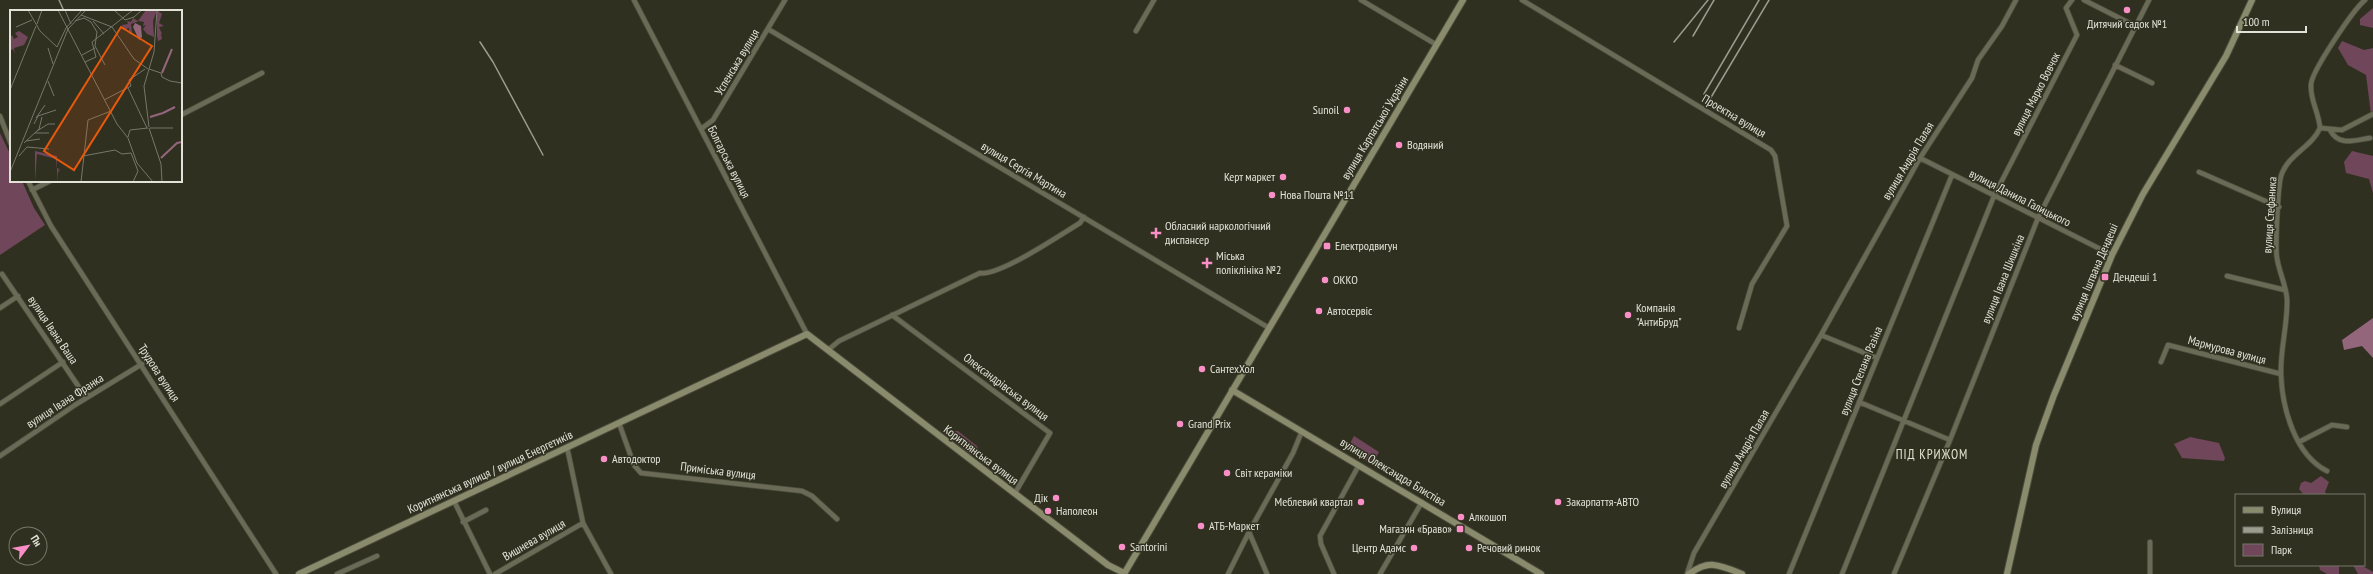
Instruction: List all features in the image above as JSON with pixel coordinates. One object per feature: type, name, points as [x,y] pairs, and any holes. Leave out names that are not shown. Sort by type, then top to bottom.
[{"type":"street","name":"Болгарська вулиця","points":[[634,0],[807,334]]},
{"type":"street","name":"Успенська вулиця","points":[[701,129],[713,120],[785,0]]},
{"type":"street","points":[[1136,31],[1154,0]]},
{"type":"street","points":[[1360,0],[1437,45]]},
{"type":"street","name":"вулиця Карпатської України","points":[[1125,574],[1463,0]]},
{"type":"street","name":"Проектна вулиця","points":[[1522,0],[1758,142],[1775,156],[1787,226],[1752,284],[1739,328]]},
{"type":"street","name":"вулиця Андрія Палая","points":[[1688,574],[1694,553],[1821,335],[1920,158],[1972,78],[1978,60],[2002,26],[2016,0]]},
{"type":"street","name":"вулиця Марко Вовчок","points":[[1994,196],[2077,35],[2066,8],[2072,0]]},
{"type":"street","points":[[2084,0],[2135,26]]},
{"type":"street","name":"вулиця Івана Шишкіна","points":[[1894,574],[1950,440],[2038,218],[2149,0]]},
{"type":"street","name":"вулиця Іштвана Дендеші","points":[[2007,574],[2028,472],[2038,440],[2112,255],[2143,194],[2226,56],[2252,0]]},
{"type":"street","points":[[2365,0],[2352,13],[2312,79],[2311,92],[2320,128],[2330,130],[2346,128],[2373,114]]},
{"type":"street","name":"вулиця Сергія Мартина","points":[[768,29],[1269,328]]},
{"type":"street","points":[[2115,65],[2152,83]]},
{"type":"street","points":[[182,113],[262,73]]},
{"type":"street","points":[[0,116],[10,141]]},
{"type":"street","name":"вулиця Стефаника","points":[[2320,128],[2316,136],[2294,156],[2285,167],[2279,185],[2277,256],[2285,290],[2287,320],[2281,374],[2287,413],[2299,442],[2312,460],[2327,471]]},
{"type":"street","points":[[2330,130],[2338,140],[2344,142],[2370,138]]},
{"type":"street","name":"вулиця Данила Галицького","points":[[1920,158],[2112,255]]},
{"type":"street","points":[[2199,172],[2279,207]]},
{"type":"street","name":"вулиця Степана Разіна","points":[[1789,574],[1952,175]]},
{"type":"street","name":"Трудова вулиця","points":[[28,182],[52,226],[276,574]]},
{"type":"street","points":[[32,190],[48,182]]},
{"type":"street","points":[[1842,574],[1994,196]]},
{"type":"street","points":[[828,350],[839,341],[980,273],[988,274],[1023,257],[1080,223],[1084,217]]},
{"type":"street","name":"вулиця Івана Ваша","points":[[2,274],[83,393],[89,396]]},
{"type":"street","points":[[2228,276],[2285,290]]},
{"type":"street","points":[[0,308],[18,296]]},
{"type":"street","name":"Олександрівська вулиця","points":[[892,315],[1050,433],[1015,493]]},
{"type":"street","name":"Коритнянська вулиця","points":[[807,334],[1108,565],[1125,574]]},
{"type":"street","name":"Коритнянська вулиця / вулиця Енергетиків","points":[[300,574],[807,334]]},
{"type":"street","points":[[1821,335],[1877,358]]},
{"type":"street","name":"Мармурова вулиця","points":[[2162,362],[2168,345],[2281,374]]},
{"type":"street","points":[[0,404],[63,362]]},
{"type":"street","name":"вулиця Івана Франка","points":[[0,456],[89,396],[142,364]]},
{"type":"street","name":"вулиця Олександра Блистіва","points":[[1232,390],[1541,574]]},
{"type":"street","points":[[1859,402],[1950,440]]},
{"type":"street","name":"Приміська вулиця","points":[[619,423],[634,465],[641,472],[802,491],[812,496],[837,519]]},
{"type":"street","points":[[2299,442],[2332,425],[2347,427]]},
{"type":"street","points":[[1228,574],[1249,532],[1293,453],[1302,431]]},
{"type":"street","points":[[568,447],[583,523],[611,574]]},
{"type":"street","points":[[1334,574],[1321,544],[1320,536],[1359,465]]},
{"type":"street","points":[[454,501],[463,522],[490,574]]},
{"type":"street","points":[[1380,574],[1422,502]]},
{"type":"street","points":[[463,522],[486,510]]},
{"type":"street","name":"Вишнева вулиця","points":[[495,574],[583,523]]},
{"type":"street","points":[[1249,532],[1267,574]]},
{"type":"street","points":[[2150,542],[2150,574]]},
{"type":"street","points":[[337,574],[377,556]]},
{"type":"street","points":[[1688,574],[1708,564],[1725,567],[1742,574]]},
{"type":"green space","points":[[2373,8],[2373,28],[2360,25],[2360,19]]},
{"type":"green space","points":[[2342,41],[2364,50],[2373,48],[2373,113],[2371,114],[2366,75],[2348,65],[2338,48]]},
{"type":"green space","points":[[0,133],[10,154],[10,182],[22,182],[34,208],[45,225],[0,255]]},
{"type":"green space","points":[[2352,151],[2373,156],[2373,193],[2369,179],[2346,173],[2344,162]]},
{"type":"green space","points":[[954,431],[958,431],[977,446],[979,450],[976,454],[971,455],[953,440],[951,435]]},
{"type":"green space","points":[[1354,436],[1379,452],[1372,464],[1347,449]]},
{"type":"green space","points":[[2190,437],[2219,443],[2225,458],[2224,461],[2182,458],[2174,444]]},
{"type":"green space","points":[[2321,476],[2329,482],[2325,492],[2326,494],[2303,494],[2299,489],[2301,483],[2305,481],[2311,483]]},
{"type":"green space","points":[[2319,566],[2339,566],[2339,574],[2327,574],[2320,570]]},
{"type":"green space","points":[[2354,566],[2363,566],[2373,572],[2373,574],[2358,574]]},
{"type":"shaded area","points":[[2373,318],[2373,358],[2362,346],[2344,350],[2342,340]]},
{"type":"railway","points":[[59,0],[64,10]]},
{"type":"railway","points":[[1674,42],[1708,0]]},
{"type":"railway","points":[[1693,36],[1714,0]]},
{"type":"railway","points":[[1704,94],[1759,0]]},
{"type":"railway","points":[[1710,99],[1769,0]]},
{"type":"railway","points":[[480,42],[493,62],[543,155]]},
{"type":"place","name":"Дитячий садок №1","points":[[2127,10]]},
{"type":"place","name":"Sunoil","points":[[1347,110]]},
{"type":"place","name":"Водяний","points":[[1399,145]]},
{"type":"place","name":"Керт маркет","points":[[1283,177]]},
{"type":"place","name":"Нова Пошта №11","points":[[1272,195]]},
{"type":"place","name":"Обласний наркологічний диспансер","points":[[1156,233]]},
{"type":"place","name":"Електродвигун","points":[[1327,246]]},
{"type":"place","name":"Міська поліклініка №2","points":[[1207,263]]},
{"type":"place","name":"Дендеші 1","points":[[2105,277]]},
{"type":"place","name":"ОККО","points":[[1325,280]]},
{"type":"place","name":"Автосервiс","points":[[1319,311]]},
{"type":"place","name":"Компанія \"АнтиБруд\"","points":[[1628,315]]},
{"type":"place","name":"СантехХол","points":[[1202,369]]},
{"type":"place","name":"Grand Prix","points":[[1180,424]]},
{"type":"place","name":"Автодоктор","points":[[604,459]]},
{"type":"place","name":"Світ кераміки","points":[[1227,473]]},
{"type":"place","name":"Дік","points":[[1056,498]]},
{"type":"place","name":"Меблевий квартал","points":[[1361,502]]},
{"type":"place","name":"Закарпаття-АВТО","points":[[1558,502]]},
{"type":"place","name":"Наполеон","points":[[1048,511]]},
{"type":"place","name":"Алкошоп","points":[[1461,517]]},
{"type":"place","name":"АТБ-Маркет","points":[[1201,526]]},
{"type":"place","name":"Магазин «Браво»","points":[[1460,529]]},
{"type":"place","name":"Santorini","points":[[1122,547]]},
{"type":"place","name":"Центр Адамс","points":[[1414,548]]},
{"type":"place","name":"Речовий ринок","points":[[1469,548]]},
{"type":"district","name":"ПІД КРИЖОМ","points":[[1932,454]]}]
